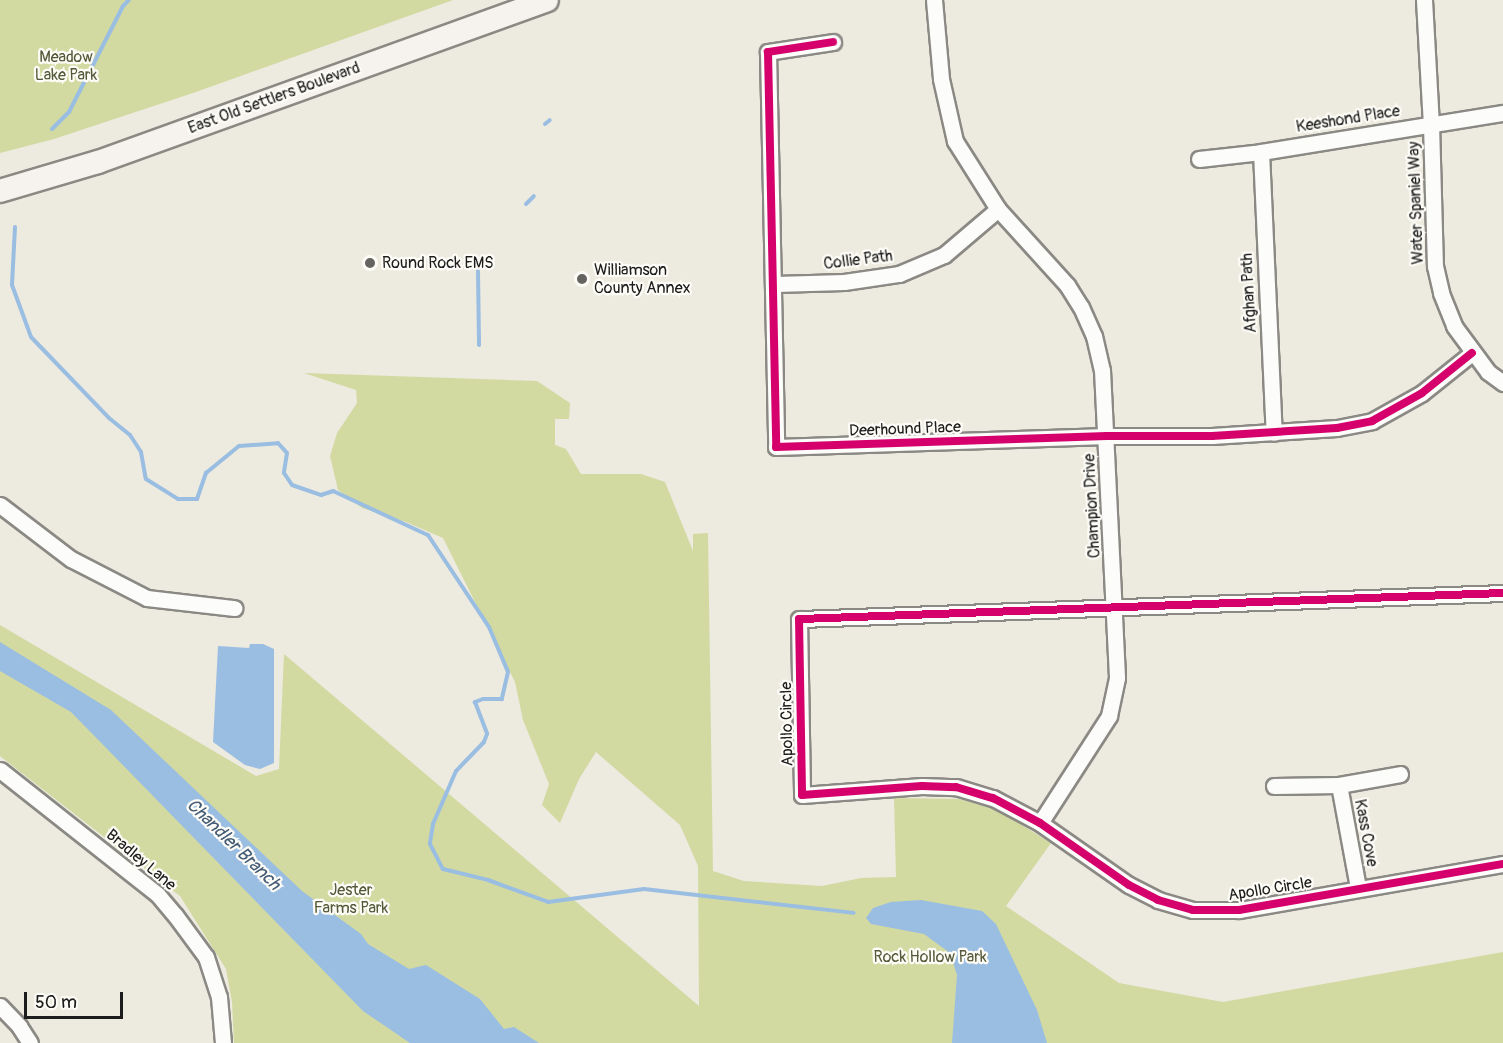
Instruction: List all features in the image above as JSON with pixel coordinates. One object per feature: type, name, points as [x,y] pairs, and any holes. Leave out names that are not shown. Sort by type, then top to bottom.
[{"type":"main road","name":"East Old Settlers Boulevard","points":[[0,191],[99,162],[547,0]]},
{"type":"street","name":"Champion Drive","points":[[934,0],[941,79],[955,141],[998,209],[1049,263],[1081,307],[1094,336],[1102,370],[1117,678],[1109,716],[1040,823]]},
{"type":"street","name":"Water Spaniel Way","points":[[1424,0],[1431,124],[1435,266],[1441,293],[1454,326],[1488,372],[1503,383]]},
{"type":"street","name":"Deerhound Place","points":[[833,42],[768,52],[775,284],[776,447],[1274,433],[1337,428],[1372,421],[1422,393],[1472,353]]},
{"type":"street","name":"Keeshond Place","points":[[1199,159],[1261,152],[1503,113]]},
{"type":"street","name":"Afghan Path","points":[[1261,152],[1274,433]]},
{"type":"street","name":"Collie Path","points":[[775,284],[844,282],[899,274],[944,255],[998,209]]},
{"type":"street","points":[[0,505],[71,559],[147,598],[234,608]]},
{"type":"street","name":"Apollo Circle","points":[[1503,592],[799,619],[802,795],[922,786],[956,788],[993,798],[1040,823],[1129,885],[1158,900],[1193,910],[1239,910],[1503,864]]},
{"type":"street","name":"Bradley Lane","points":[[0,770],[158,895],[175,915],[206,957],[219,997],[223,1043]]},
{"type":"street","name":"Kass Cove","points":[[1274,786],[1339,785],[1400,774]]},
{"type":"street","name":"Kass Cove","points":[[1339,785],[1358,888]]},
{"type":"street","points":[[3,1014],[30,1043]]},
{"type":"green space","name":"Meadow Lake Park","points":[[0,0],[453,0],[196,92],[54,139],[0,153]]},
{"type":"green space","points":[[304,373],[537,381],[570,403],[569,419],[555,419],[555,445],[566,449],[581,474],[641,474],[665,482],[693,551],[693,534],[708,533],[713,871],[744,881],[822,886],[861,878],[896,877],[894,798],[959,799],[997,810],[1051,843],[1006,906],[1119,983],[1223,1002],[1503,952],[1503,1043],[234,1043],[232,1002],[226,969],[180,896],[0,756],[0,625],[256,776],[279,769],[284,654],[699,1006],[698,866],[680,825],[596,752],[579,779],[560,823],[542,805],[549,784],[523,720],[515,682],[443,538],[406,522],[362,508],[338,490],[330,456],[337,433],[357,403],[356,390]]},
{"type":"water","name":"Chandler Branch","points":[[0,642],[111,710],[302,891],[361,934],[368,944],[409,969],[426,965],[480,999],[504,1029],[514,1027],[539,1043],[410,1043],[363,1011],[71,712],[0,671]]},
{"type":"water","points":[[250,644],[263,644],[274,649],[274,763],[260,769],[245,765],[213,742],[218,646],[249,648]]},
{"type":"water","points":[[921,900],[982,911],[996,924],[1037,1010],[1047,1043],[952,1043],[957,975],[950,953],[924,934],[871,924],[866,918],[873,908],[891,902]]},
{"type":"waterway","points":[[52,129],[69,112],[123,6],[129,0]]},
{"type":"waterway","points":[[545,124],[550,120]]},
{"type":"waterway","points":[[526,204],[534,196]]},
{"type":"waterway","points":[[15,227],[12,285],[31,337],[109,418],[130,435],[141,452],[146,479],[178,499],[197,499],[206,473],[239,446],[278,443],[287,453],[284,473],[292,485],[321,495],[333,491],[428,535],[489,627],[508,672],[502,699],[483,699],[475,702],[487,734],[484,742],[456,771],[433,824],[430,844],[443,869],[488,880],[548,902],[644,889],[854,913]]},
{"type":"waterway","points":[[478,271],[479,345]]},
{"type":"cycle path","points":[[833,42],[768,52],[776,447],[1107,436],[1212,436],[1337,428],[1372,421],[1422,393],[1472,353]]},
{"type":"cycle path","points":[[1503,593],[799,619],[802,795],[922,786],[956,787],[993,798],[1040,823],[1129,885],[1158,900],[1193,910],[1239,910],[1503,864]]},
{"type":"place","name":"Round Rock EMS","points":[[370,263]]},
{"type":"place","name":"Williamson County Annex","points":[[582,279]]},
{"type":"park label","name":"Jester Farms Park","points":[[351,899]]},
{"type":"park label","name":"Rock Hollow Park","points":[[930,957]]}]
